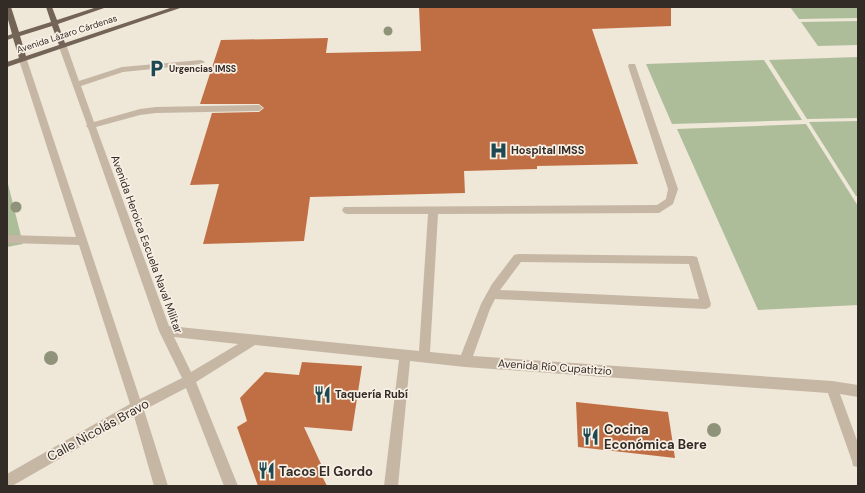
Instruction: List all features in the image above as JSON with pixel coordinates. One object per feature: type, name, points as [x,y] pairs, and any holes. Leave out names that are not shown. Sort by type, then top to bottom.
[{"type":"main road","points":[[8,7],[23,60]]},
{"type":"main road","name":"Avenida Heroica Escuela Naval Militar","points":[[49,7],[63,47]]},
{"type":"main road","name":"Avenida Lázaro Cárdenas","points":[[7,38],[55,24],[104,7]]},
{"type":"main road","name":"Avenida Lázaro Cárdenas","points":[[7,65],[180,7]]},
{"type":"street","name":"Avenida Heroica Escuela Naval Militar","points":[[63,47],[164,331],[189,380],[231,486]]},
{"type":"street","points":[[23,60],[137,407],[161,486]]},
{"type":"street","points":[[76,85],[122,70],[201,62]]},
{"type":"street","points":[[347,210],[659,209],[670,201],[673,189],[632,66]]},
{"type":"street","points":[[90,126],[140,112],[156,110],[259,108]]},
{"type":"street","points":[[424,356],[433,210]]},
{"type":"street","points":[[7,239],[82,241]]},
{"type":"street","points":[[465,361],[485,307],[492,294],[496,287],[518,258],[693,260],[706,304],[492,294]]},
{"type":"street","name":"Avenida Río Cupatitzio","points":[[164,331],[252,341],[465,361],[832,387],[858,391]]},
{"type":"street","name":"Calle Nicolás Bravo","points":[[7,481],[137,407],[189,380],[252,341]]},
{"type":"street","points":[[391,486],[405,355]]},
{"type":"street","points":[[832,387],[858,462]]},
{"type":"green space","points":[[790,7],[858,7],[858,18],[799,19]]},
{"type":"green space","points":[[858,21],[858,45],[818,46],[801,22]]},
{"type":"green space","points":[[858,57],[858,118],[807,119],[769,60]]},
{"type":"green space","points":[[764,60],[802,120],[672,124],[646,64]]},
{"type":"green space","points":[[858,121],[858,196],[856,196],[809,122]]},
{"type":"green space","points":[[806,124],[858,206],[858,305],[758,310],[677,129]]},
{"type":"green space","points":[[7,180],[23,244],[7,247]]},
{"type":"building","points":[[419,7],[671,7],[671,26],[592,29],[638,164],[537,166],[537,169],[464,171],[465,193],[310,197],[304,241],[203,244],[219,184],[190,185],[212,113],[259,112],[264,108],[259,104],[200,104],[221,40],[328,38],[326,53],[421,51]]},
{"type":"building","points":[[302,362],[362,366],[352,431],[304,427],[321,464],[317,466],[327,486],[258,486],[237,427],[247,421],[240,398],[265,372],[299,375]]},
{"type":"building","points":[[576,402],[668,412],[675,458],[578,447]]},
{"type":"place","name":"Urgencias IMSS","points":[[156,69]]},
{"type":"place","name":"Hospital IMSS","points":[[498,150]]},
{"type":"place","name":"Taquería Rubí","points":[[322,394]]},
{"type":"place","name":"Cocina Económica Bere","points":[[591,436]]},
{"type":"place","name":"Tacos El Gordo","points":[[266,471]]}]
